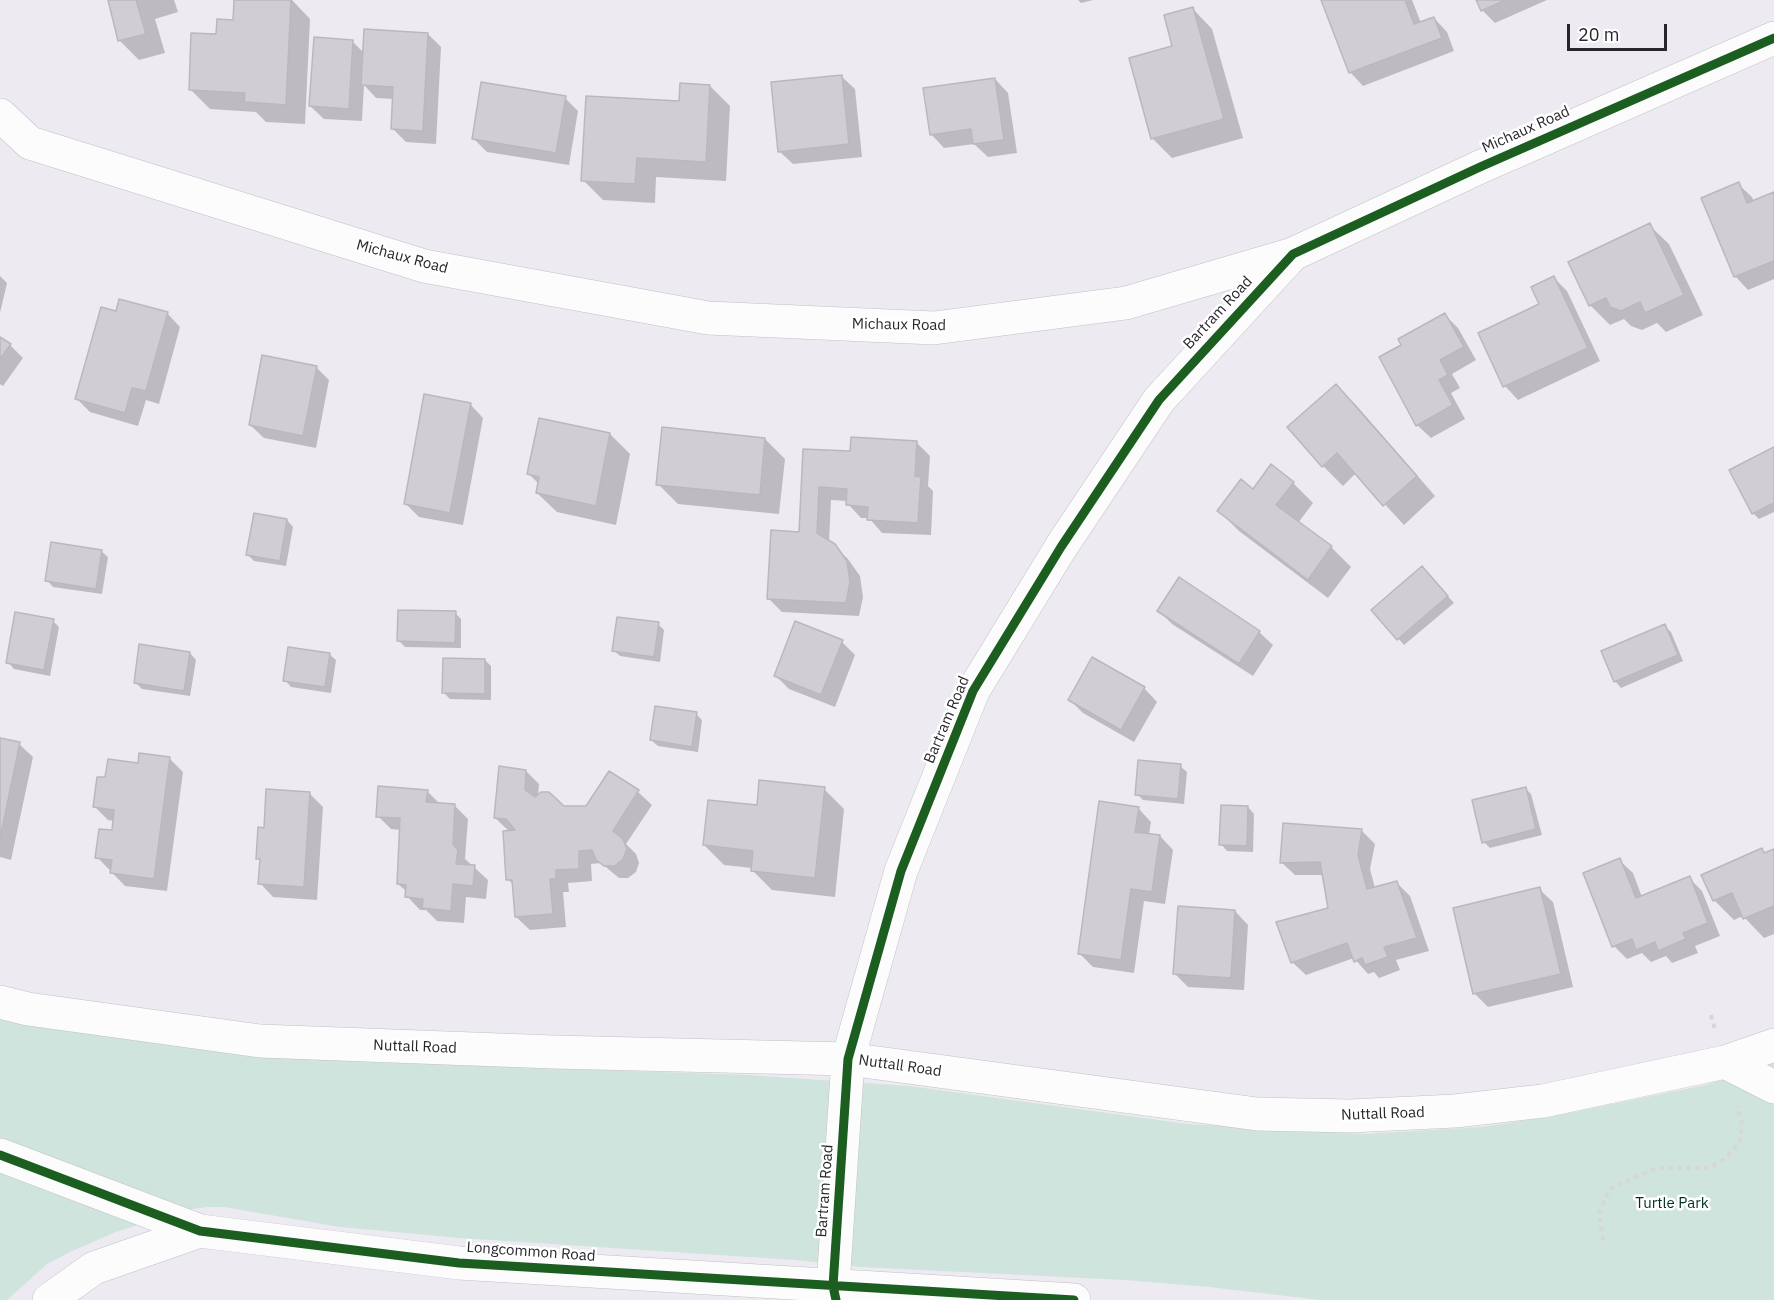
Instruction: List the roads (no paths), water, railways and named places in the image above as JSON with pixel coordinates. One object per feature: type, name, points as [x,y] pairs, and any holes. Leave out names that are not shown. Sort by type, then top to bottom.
[{"type":"street","name":"Michaux Road","points":[[0,115],[15,140],[424,266],[708,318],[934,328],[1126,303],[1293,254],[1480,166],[1774,38]]},
{"type":"street","name":"Bartram Road","points":[[835,1293],[848,1059],[901,871],[973,691],[1061,547],[1159,400],[1293,254]]},
{"type":"street","name":"Nuttall Road","points":[[0,1002],[28,1009],[260,1041],[553,1052],[848,1059],[1257,1114],[1350,1116],[1455,1110],[1543,1101],[1725,1062],[1774,1045]]},
{"type":"street","points":[[1725,1062],[1774,1087]]},
{"type":"street","name":"Longcommon Road","points":[[0,1155],[200,1231],[459,1263],[835,1293],[1074,1300]]},
{"type":"street","name":"Longcommon Road","points":[[49,1300],[94,1268],[200,1231]]},
{"type":"park label","name":"Turtle Park","points":[[1672,1204]]}]
